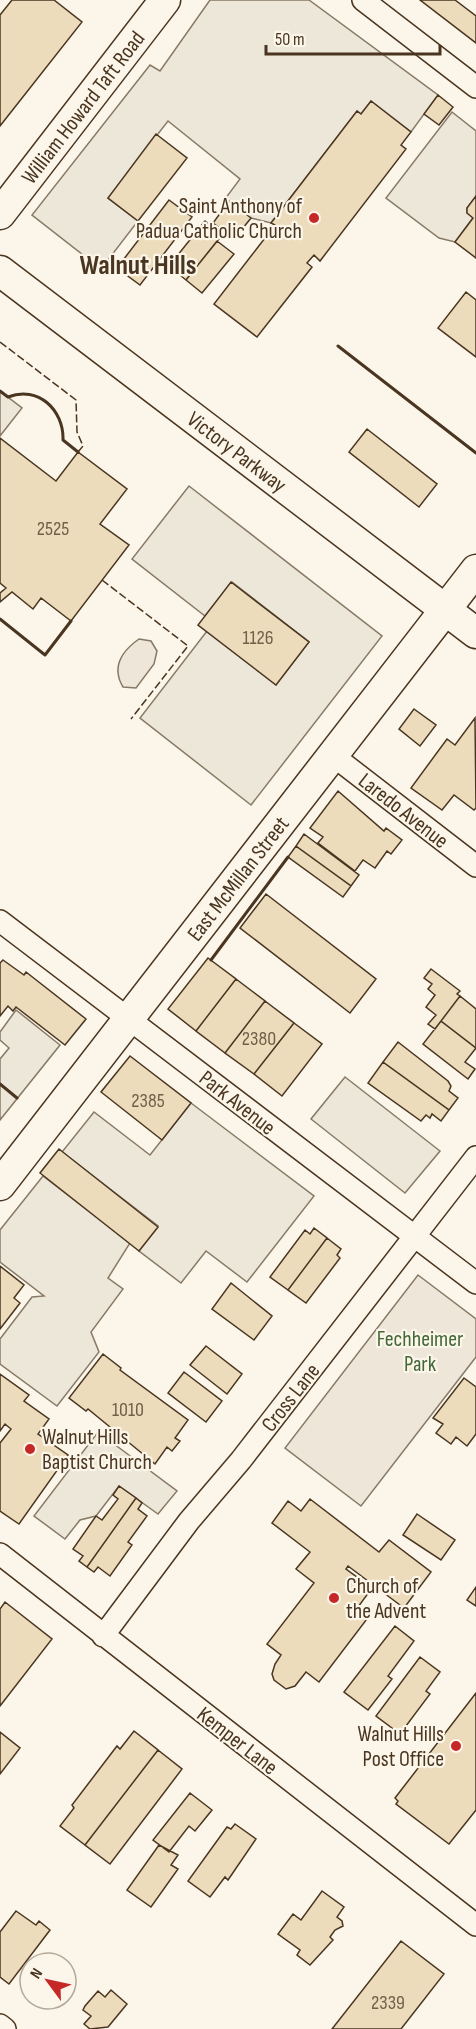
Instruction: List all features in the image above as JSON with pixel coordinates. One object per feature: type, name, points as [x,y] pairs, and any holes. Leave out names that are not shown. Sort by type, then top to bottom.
[{"type":"street","name":"William Howard Taft Road","points":[[0,214],[165,0]]},
{"type":"street","points":[[363,0],[476,87]]},
{"type":"street","name":"Victory Parkway","points":[[0,271],[476,633]]},
{"type":"street","name":"East McMillan Street","points":[[0,1185],[476,570]]},
{"type":"street","name":"Laredo Avenue","points":[[332,754],[476,867]]},
{"type":"street","name":"Park Avenue","points":[[0,921],[476,1282]]},
{"type":"street","name":"Cross Lane","points":[[103,1636],[189,1521],[241,1460],[476,1156]]},
{"type":"street","name":"Kemper Lane","points":[[3,1564],[103,1636],[476,1925]]},
{"type":"street","points":[[0,2025],[5,2029]]},
{"type":"green space","points":[[139,639],[151,641],[157,651],[154,664],[136,688],[123,687],[118,673],[120,660],[123,654]]},
{"type":"green space","name":"Fechheimer Park","points":[[418,1275],[476,1319],[476,1357],[361,1506],[285,1448]]},
{"type":"shaded area","points":[[210,0],[309,0],[438,95],[411,132],[371,101],[361,114],[357,111],[271,223],[251,218],[225,199],[240,179],[168,121],[108,198],[138,221],[101,269],[32,215],[150,65],[160,71]]},
{"type":"shaded area","points":[[452,112],[476,131],[476,196],[467,208],[467,213],[473,218],[455,242],[439,238],[386,198]]},
{"type":"shaded area","points":[[0,391],[22,408],[0,436]]},
{"type":"shaded area","points":[[189,486],[382,636],[251,805],[140,718],[207,631],[276,685],[309,642],[232,582],[205,616],[132,559]]},
{"type":"shaded area","points":[[16,1010],[60,1045],[0,1120],[0,1059],[9,1048],[0,1040],[0,1032]]},
{"type":"shaded area","points":[[345,1077],[440,1151],[405,1193],[311,1119]]},
{"type":"shaded area","points":[[191,1103],[314,1196],[247,1282],[206,1251],[181,1283],[139,1251],[158,1226],[62,1152],[94,1112],[150,1155]]},
{"type":"shaded area","points":[[43,1176],[130,1243],[108,1278],[123,1289],[91,1332],[99,1352],[57,1406],[0,1364],[0,1339],[32,1297],[44,1296],[0,1262],[0,1230]]},
{"type":"shaded area","points":[[98,1432],[177,1491],[158,1514],[119,1486],[96,1516],[80,1520],[65,1539],[34,1516]]},
{"type":"building","points":[[12,0],[54,0],[82,22],[0,126],[0,15]]},
{"type":"building","points":[[420,0],[455,0],[476,16],[476,43]]},
{"type":"building","points":[[438,95],[453,107],[439,125],[424,114]]},
{"type":"building","name":"Saint Anthony of Padua Catholic Church","points":[[371,101],[411,132],[401,145],[406,149],[320,261],[314,255],[307,263],[312,267],[257,337],[214,304],[275,225],[271,223],[357,111],[361,114]]},
{"type":"building","points":[[156,134],[187,158],[138,221],[108,198]]},
{"type":"building","points":[[476,196],[476,258],[455,242],[473,218],[467,213],[467,208]]},
{"type":"building","points":[[169,200],[192,217],[140,285],[117,268]]},
{"type":"building","points":[[229,201],[251,218],[234,239],[213,223]]},
{"type":"building","points":[[205,221],[222,235],[186,280],[169,266]]},
{"type":"building","points":[[217,241],[234,254],[202,293],[186,280]]},
{"type":"building","points":[[466,292],[476,300],[476,357],[438,328]]},
{"type":"building","points":[[367,429],[437,484],[419,507],[349,452]]},
{"type":"building","points":[[0,438],[56,481],[78,452],[127,489],[100,524],[129,545],[71,621],[41,598],[33,609],[12,592],[0,602],[0,593],[6,588],[0,583]]},
{"type":"building","points":[[231,582],[309,642],[276,685],[198,625]]},
{"type":"building","points":[[414,709],[436,725],[420,746],[399,729]]},
{"type":"building","points":[[475,718],[476,808],[474,810],[454,795],[442,810],[411,788],[447,739],[455,745]]},
{"type":"building","points":[[338,791],[384,831],[386,828],[402,840],[391,854],[387,851],[375,868],[363,860],[355,871],[318,843],[323,837],[310,828]]},
{"type":"building","points":[[304,834],[359,875],[351,886],[296,846]]},
{"type":"building","points":[[296,846],[351,886],[343,897],[288,857]]},
{"type":"building","points":[[266,894],[376,979],[350,1013],[240,928]]},
{"type":"building","points":[[208,958],[236,979],[196,1031],[168,1009]]},
{"type":"building","points":[[3,960],[24,975],[26,972],[86,1019],[65,1045],[16,1007],[13,1011],[8,1006],[0,1016],[0,963]]},
{"type":"building","points":[[431,969],[460,991],[457,994],[460,996],[435,1029],[428,1024],[436,1015],[426,1007],[435,995],[428,989],[432,984],[424,978]]},
{"type":"building","points":[[236,979],[265,1001],[225,1053],[196,1031]]},
{"type":"building","points":[[460,996],[476,1009],[476,1048],[441,1021]]},
{"type":"building","points":[[265,1001],[294,1023],[254,1074],[225,1053]]},
{"type":"building","points":[[441,1021],[476,1048],[465,1062],[475,1069],[468,1079],[423,1044]]},
{"type":"building","points":[[294,1023],[322,1044],[282,1096],[254,1074]]},
{"type":"building","points":[[398,1042],[448,1081],[451,1086],[449,1091],[458,1098],[449,1110],[383,1062]]},
{"type":"building","points":[[130,1056],[191,1103],[162,1140],[101,1092]]},
{"type":"building","points":[[383,1062],[449,1110],[441,1121],[432,1114],[430,1118],[426,1115],[421,1121],[368,1083]]},
{"type":"building","points":[[59,1149],[158,1227],[139,1251],[40,1173]]},
{"type":"building","points":[[314,1228],[327,1238],[288,1290],[270,1277],[305,1230],[310,1234]]},
{"type":"building","points":[[327,1238],[341,1249],[337,1255],[340,1258],[306,1303],[288,1290]]},
{"type":"building","points":[[0,1266],[24,1285],[14,1298],[20,1303],[0,1329]]},
{"type":"building","points":[[231,1283],[272,1316],[254,1340],[212,1309]]},
{"type":"building","points":[[206,1346],[242,1374],[227,1394],[190,1365]]},
{"type":"building","points":[[103,1354],[121,1368],[120,1370],[188,1420],[175,1438],[180,1441],[172,1451],[167,1447],[155,1464],[88,1409],[86,1411],[69,1398]]},
{"type":"building","points":[[184,1372],[222,1401],[206,1422],[168,1393]]},
{"type":"building","name":"Walnut Hills Baptist Church","points":[[0,1374],[29,1395],[24,1401],[49,1419],[38,1434],[68,1455],[19,1524],[0,1511],[0,1443],[11,1429],[5,1424],[0,1431]]},
{"type":"building","points":[[464,1378],[476,1387],[476,1434],[467,1446],[456,1437],[451,1444],[436,1433],[443,1424],[433,1418]]},
{"type":"building","points":[[119,1486],[136,1498],[87,1567],[79,1561],[83,1556],[73,1549],[96,1516],[102,1520],[118,1499],[113,1495]]},
{"type":"building","points":[[136,1498],[142,1503],[138,1509],[147,1516],[128,1542],[132,1545],[110,1576],[98,1567],[94,1572],[87,1567]]},
{"type":"building","name":"Church of the Advent","points":[[310,1499],[379,1552],[389,1540],[431,1572],[404,1608],[348,1566],[346,1569],[372,1588],[358,1607],[370,1615],[319,1682],[306,1672],[295,1686],[286,1689],[274,1680],[272,1674],[281,1655],[267,1644],[314,1583],[296,1569],[310,1552],[272,1523],[288,1501],[301,1511]]},
{"type":"building","points":[[417,1514],[455,1540],[441,1560],[403,1535]]},
{"type":"building","points":[[476,1587],[476,1606],[467,1600]]},
{"type":"building","points":[[5,1602],[52,1639],[0,1706],[0,1609]]},
{"type":"building","points":[[395,1626],[414,1641],[388,1676],[392,1679],[368,1710],[344,1692]]},
{"type":"building","points":[[420,1657],[440,1672],[426,1691],[430,1694],[400,1734],[376,1716]]},
{"type":"building","name":"Walnut Hills Post Office","points":[[476,1693],[476,1810],[449,1844],[396,1804],[398,1801],[395,1798]]},
{"type":"building","points":[[134,1731],[158,1750],[85,1845],[60,1826],[74,1808],[72,1805],[117,1746],[120,1749]]},
{"type":"building","points":[[0,1732],[20,1748],[0,1774]]},
{"type":"building","points":[[158,1750],[182,1769],[110,1864],[85,1845]]},
{"type":"building","points":[[190,1793],[212,1810],[195,1831],[189,1826],[169,1852],[153,1840]]},
{"type":"building","points":[[235,1824],[256,1839],[228,1880],[225,1877],[210,1897],[188,1881],[227,1827],[231,1829]]},
{"type":"building","points":[[159,1845],[178,1855],[171,1865],[178,1869],[151,1907],[127,1890]]},
{"type":"building","points":[[322,1891],[344,1907],[337,1917],[342,1921],[343,1926],[335,1930],[330,1937],[333,1940],[310,1965],[297,1955],[300,1950],[278,1934],[293,1914],[301,1920]]},
{"type":"building","points":[[16,1911],[36,1925],[39,1921],[50,1930],[34,1951],[18,1951],[18,1972],[9,1984],[0,1977],[0,1932]]},
{"type":"building","points":[[401,1941],[444,1974],[401,2029],[332,2029]]},
{"type":"building","points":[[111,1990],[127,2004],[108,2027],[90,2029],[84,2024],[91,2016],[83,2010],[85,2006],[98,1991],[105,1997]]},
{"type":"fence","points":[[0,342],[76,400],[77,432],[83,446],[78,452]]},
{"type":"fence","points":[[102,580],[188,646],[131,719]]},
{"type":"wall","points":[[338,346],[476,453]]},
{"type":"wall","points":[[0,391],[8,397],[29,394],[47,403],[59,419],[63,440],[78,452]]},
{"type":"wall","points":[[0,619],[45,655],[71,621]]},
{"type":"wall","points":[[211,960],[288,857]]},
{"type":"wall","points":[[0,1084],[17,1098]]},
{"type":"place","name":"Saint Anthony of Padua Catholic Church","points":[[314,218]]},
{"type":"place","name":"Walnut Hills Baptist Church","points":[[30,1449]]},
{"type":"place","name":"Church of the Advent","points":[[334,1598]]},
{"type":"place","name":"Walnut Hills Post Office","points":[[456,1746]]},
{"type":"district","name":"Walnut Hills","points":[[138,264]]}]
